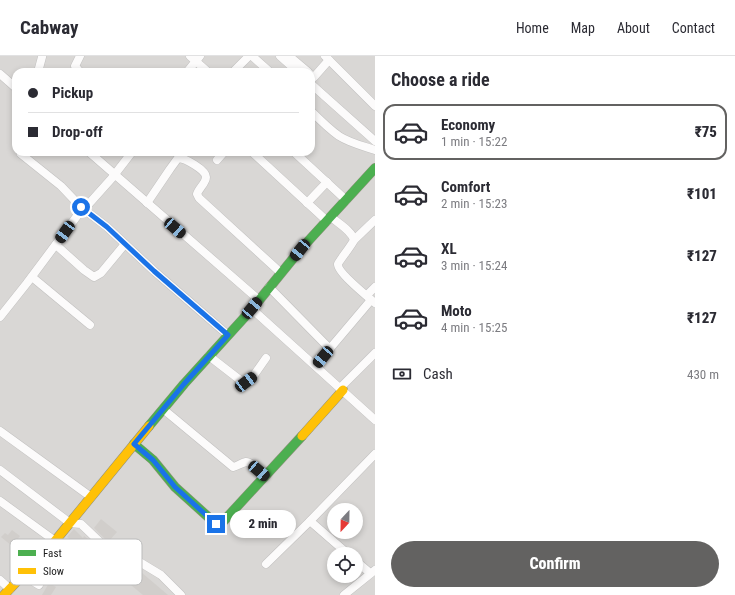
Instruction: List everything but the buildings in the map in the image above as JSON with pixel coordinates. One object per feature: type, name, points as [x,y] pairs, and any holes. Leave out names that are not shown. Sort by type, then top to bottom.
[{"type":"street","points":[[39,68],[42,56]]},
{"type":"street","points":[[77,68],[75,66],[80,56]]},
{"type":"street","points":[[237,68],[249,56]]},
{"type":"street","points":[[252,56],[266,68]]},
{"type":"street","points":[[280,56],[294,68]]},
{"type":"street","points":[[289,56],[303,68]]},
{"type":"street","points":[[189,68],[195,58],[204,68]]},
{"type":"street","points":[[315,76],[327,58],[375,106]]},
{"type":"street","points":[[0,74],[12,84]]},
{"type":"street","points":[[315,88],[375,141]]},
{"type":"street","points":[[315,115],[340,137],[375,150]]},
{"type":"street","points":[[24,156],[61,186],[84,209],[107,227],[228,335]]},
{"type":"street","points":[[94,156],[259,300]]},
{"type":"street","points":[[0,317],[84,209],[115,175],[129,156]]},
{"type":"street","points":[[217,160],[220,156]]},
{"type":"street","points":[[256,156],[307,203],[348,232],[354,240]]},
{"type":"street","points":[[298,156],[346,200]]},
{"type":"street","points":[[147,203],[178,158],[182,158],[204,171],[206,175],[206,179],[198,190],[197,194],[199,198],[281,273]]},
{"type":"street","points":[[57,539],[163,409],[259,300],[300,250],[375,168]]},
{"type":"street","points":[[307,203],[327,182]]},
{"type":"street","points":[[371,299],[342,272],[338,264],[354,240],[375,220]]},
{"type":"street","points":[[56,245],[94,277],[101,273],[125,244]]},
{"type":"street","points":[[32,277],[90,325]]},
{"type":"street","points":[[316,365],[371,299],[375,287]]},
{"type":"street","points":[[269,288],[330,349]]},
{"type":"street","points":[[252,308],[375,420]]},
{"type":"street","points":[[134,444],[153,460],[175,487],[216,524],[220,525],[266,476],[375,352]]},
{"type":"street","points":[[209,356],[240,380],[246,382],[252,378],[266,358]]},
{"type":"street","points":[[163,409],[233,467],[245,462],[249,463],[266,476]]},
{"type":"street","points":[[0,431],[92,497]]},
{"type":"street","points":[[266,564],[375,454]]},
{"type":"street","points":[[0,470],[70,523],[81,524],[97,539]]},
{"type":"street","points":[[0,501],[52,539]]},
{"type":"street","points":[[310,521],[340,547]]},
{"type":"street","points":[[142,563],[162,575],[181,595]]},
{"type":"street","points":[[344,595],[373,571],[363,565]]},
{"type":"street","points":[[0,580],[7,592]]},
{"type":"shaded area","points":[[0,56],[375,56],[375,595],[0,595]]},
{"type":"traffic: fast","points":[[149,426],[184,384],[252,309],[300,250],[375,168]]},
{"type":"traffic: fast","points":[[134,444],[153,460],[175,487],[216,524],[220,525],[302,436]]},
{"type":"traffic: slow","points":[[302,436],[343,390]]},
{"type":"traffic: slow","points":[[57,539],[149,426]]},
{"type":"traffic: slow","points":[[4,595],[13,585]]},
{"type":"route","points":[[81,207],[107,227],[154,271],[228,335],[196,369],[134,444],[153,460],[175,487],[216,524]]}]
